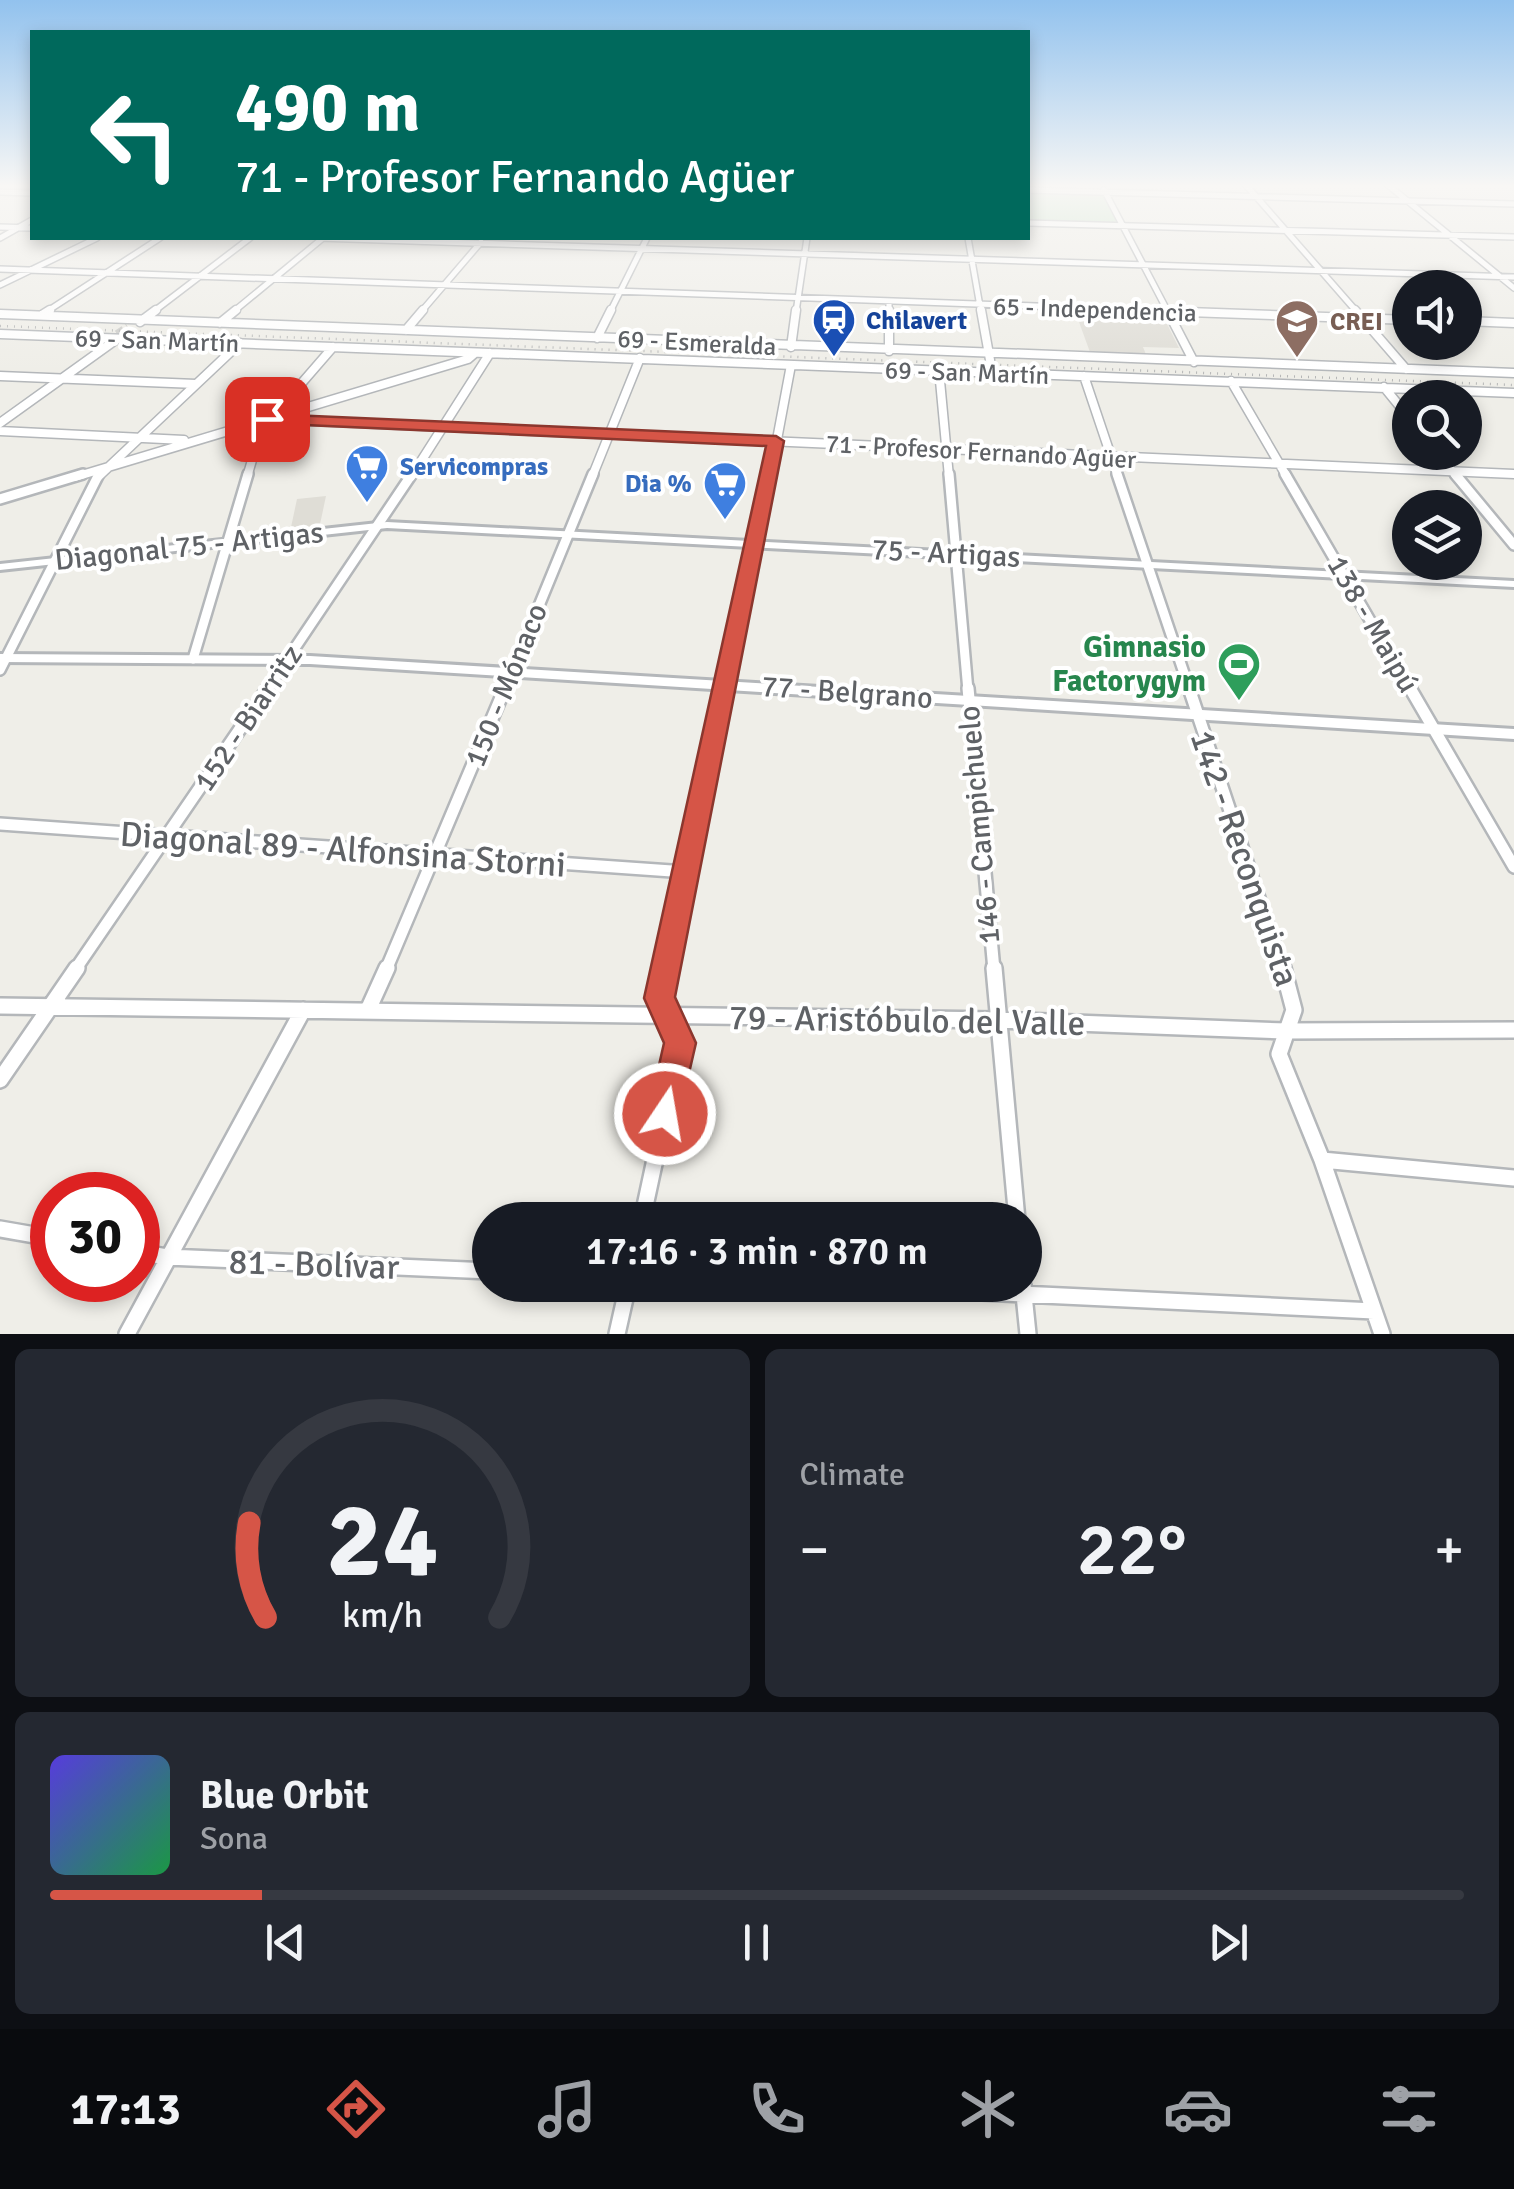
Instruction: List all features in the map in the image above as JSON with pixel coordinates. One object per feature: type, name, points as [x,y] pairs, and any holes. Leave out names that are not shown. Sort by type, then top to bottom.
[{"type":"street","points":[[0,285],[77,247]]},
{"type":"street","points":[[41,316],[145,247]]},
{"type":"street","points":[[0,423],[237,247]]},
{"type":"street","points":[[220,323],[310,247]]},
{"type":"street","points":[[406,330],[476,247]]},
{"type":"street","points":[[626,247],[1514,277]]},
{"type":"street","points":[[791,346],[805,247]]},
{"type":"street","points":[[970,247],[991,372]]},
{"type":"street","points":[[1135,247],[1194,362]]},
{"type":"street","points":[[1300,247],[1406,369]]},
{"type":"street","points":[[1464,247],[1514,288]]},
{"type":"street","points":[[597,338],[641,248]]},
{"type":"street","name":"65 - Independencia","points":[[0,270],[1392,319]]},
{"type":"street","points":[[888,302],[889,351]]},
{"type":"street","name":"69 - Esmeralda","points":[[0,314],[1514,374]]},
{"type":"street","points":[[93,318],[129,322],[124,332]]},
{"type":"street","points":[[1482,322],[1514,323]]},
{"type":"street","name":"69 - San Martín","points":[[0,334],[60,337],[124,332],[170,341],[1514,393]]},
{"type":"street","points":[[2,662],[102,469],[240,343]]},
{"type":"street","points":[[193,659],[267,419],[333,347]]},
{"type":"street","points":[[0,499],[468,359],[476,352]]},
{"type":"street","name":"152 - Biarritz","points":[[0,1080],[378,526],[490,353]]},
{"type":"street","name":"150 - Mónaco","points":[[368,1010],[437,856],[640,358]]},
{"type":"street","points":[[646,1202],[680,1043],[660,998],[791,365]]},
{"type":"street","name":"146 - Campichuelo","points":[[939,370],[1015,1202]]},
{"type":"street","points":[[0,376],[196,384]]},
{"type":"street","name":"142 - Reconquista","points":[[1084,376],[1294,1002],[1295,1018],[1278,1045],[1280,1054],[1322,1160],[1382,1334]]},
{"type":"street","name":"138 - Maipú","points":[[1232,381],[1514,867]]},
{"type":"street","points":[[1384,387],[1392,397]]},
{"type":"street","name":"71 - Profesor Fernando Agüer","points":[[267,419],[1514,474]]},
{"type":"street","points":[[0,431],[196,440]]},
{"type":"street","points":[[1453,472],[1514,546]]},
{"type":"street","name":"Diagonal 75 - Artigas","points":[[0,567],[378,526]]},
{"type":"street","name":"75 - Artigas","points":[[378,526],[1514,584]]},
{"type":"street","name":"77 - Belgrano","points":[[2,662],[288,659],[1514,734]]},
{"type":"street","name":"Diagonal 89 - Alfonsina Storni","points":[[0,824],[686,872]]},
{"type":"street","name":"79 - Aristóbulo del Valle","points":[[0,1006],[997,1020],[1286,1030],[1514,1030]]},
{"type":"street","points":[[128,1334],[166,1257],[303,1010]]},
{"type":"street","points":[[1322,1160],[1514,1178]]},
{"type":"street","points":[[0,1229],[30,1234]]},
{"type":"street","name":"81 - Bolívar","points":[[160,1256],[472,1270]]},
{"type":"street","points":[[1042,1289],[1374,1311]]},
{"type":"street","points":[[617,1334],[624,1302]]},
{"type":"street","points":[[1025,1302],[1028,1334]]},
{"type":"shaded area","points":[[1075,311],[1163,316],[1179,348],[1143,347],[1147,357],[1091,355]]},
{"type":"shaded area","points":[[326,496],[319,529],[290,532],[297,499]]},
{"type":"tunnel","points":[[117,334],[128,327]]},
{"type":"railway","points":[[0,326],[1514,385]]},
{"type":"place","name":"Chilavert","points":[[834,358]]},
{"type":"place","name":"CREI","points":[[1297,359]]},
{"type":"place","name":"Servicompras","points":[[367,504]]},
{"type":"place","name":"Dia %","points":[[725,521]]},
{"type":"place","name":"Gimnasio Factorygym","points":[[1239,702]]},
{"type":"route","points":[[267,419],[776,441],[660,998],[680,1043],[665,1114]]}]
